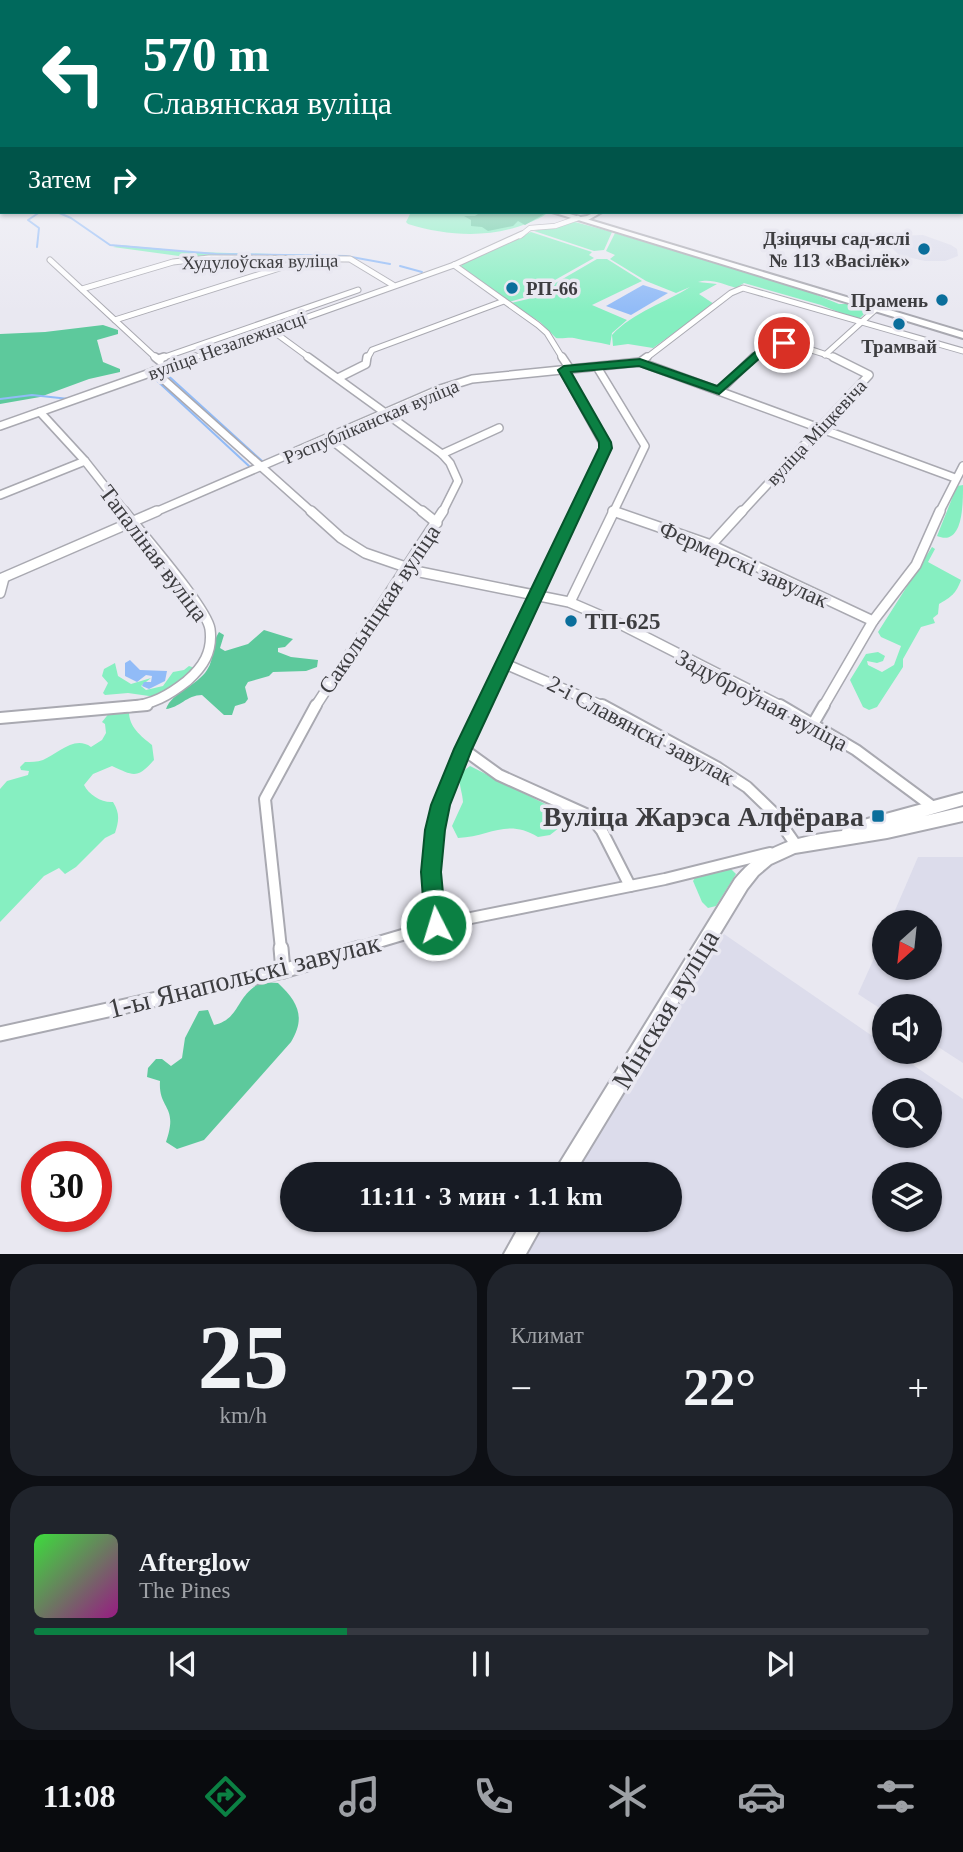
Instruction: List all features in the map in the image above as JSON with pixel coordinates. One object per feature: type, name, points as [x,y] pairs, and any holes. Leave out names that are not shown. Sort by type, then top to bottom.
[{"type":"main road","points":[[585,216],[963,333]]},
{"type":"main road","points":[[776,852],[881,820],[963,799]]},
{"type":"main road","points":[[933,807],[946,818]]},
{"type":"main road","points":[[823,839],[861,835],[963,814]]},
{"type":"main road","name":"Мінская вуліца","points":[[570,1162],[741,884],[757,864],[776,852]]},
{"type":"main road","points":[[514,1254],[528,1232]]},
{"type":"street","name":"вуліца Незалежнасці","points":[[0,426],[454,265],[519,236],[530,228],[555,226],[585,216]]},
{"type":"street","name":"Худулоўская вуліца","points":[[82,289],[173,262],[209,258],[350,259],[393,285]]},
{"type":"street","points":[[50,260],[166,367]]},
{"type":"street","points":[[115,320],[289,265]]},
{"type":"street","points":[[436,925],[431,872],[435,830],[441,805],[463,749],[606,448],[547,333],[454,265]]},
{"type":"street","points":[[640,362],[739,288],[963,351]]},
{"type":"street","name":"вуліца Незалежнасці","points":[[158,359],[358,290]]},
{"type":"street","points":[[338,378],[366,364],[367,355],[372,350],[504,301]]},
{"type":"street","name":"вуліца Міцкевіча","points":[[711,545],[869,375],[857,366],[825,355],[878,307]]},
{"type":"street","name":"Сакольніцкая вуліца","points":[[270,330],[442,454],[450,463],[458,481],[436,523],[404,567],[303,725],[265,799],[283,971]]},
{"type":"street","points":[[719,391],[770,345],[784,343],[825,355]]},
{"type":"street","name":"Рэспубліканская вуліца","points":[[2,579],[261,469],[440,389],[472,380],[567,369],[640,362],[955,478]]},
{"type":"street","points":[[569,603],[645,446],[597,367]]},
{"type":"street","name":"Задуброўная вуліца","points":[[154,371],[349,545],[380,560],[404,567],[537,593],[569,603],[674,651],[813,724],[855,750],[933,807]]},
{"type":"street","name":"Тапаліная вуліца","points":[[0,718],[150,705],[185,685],[201,669],[209,653],[210,628],[201,609],[85,461],[40,412]]},
{"type":"street","points":[[442,454],[499,428]]},
{"type":"street","points":[[330,439],[436,523]]},
{"type":"street","points":[[0,495],[85,461]]},
{"type":"street","points":[[813,724],[873,621],[916,565],[963,466]]},
{"type":"street","name":"Фермерскі завулак","points":[[613,511],[711,545],[873,621]]},
{"type":"street","points":[[0,593],[2,579]]},
{"type":"street","name":"2-і Славянскі завулак","points":[[503,663],[540,675],[624,716],[735,778],[757,795],[780,821],[796,845]]},
{"type":"street","points":[[463,749],[499,775],[590,816],[602,831],[630,886]]},
{"type":"street","name":"1-ы Янапольскі завулак","points":[[0,1034],[283,971],[436,925],[630,886],[776,852]]},
{"type":"shaded area","name":"Дзіцячы сад-яслі № 113 «Васілёк»","points":[[923,235],[951,245],[957,249],[958,256],[945,261],[925,261],[899,255],[891,247],[891,241],[898,236]]},
{"type":"shaded area","points":[[918,857],[963,857],[963,1063],[942,1049],[942,994],[872,994],[872,1003],[858,994],[872,963],[872,980],[942,980],[942,910],[895,910]]},
{"type":"shaded area","points":[[724,934],[872,1036],[872,1064],[912,1064],[932,1078],[872,1078],[872,1148],[942,1148],[942,1085],[963,1099],[963,1253],[526,1254],[540,1232],[682,1232],[682,1162],[582,1162]]},
{"type":"green space","points":[[410,214],[546,214],[514,228],[484,234],[438,231],[406,222]]},
{"type":"green space","points":[[544,214],[525,225],[518,221],[513,226],[488,231],[482,227],[471,226],[471,220],[464,216]]},
{"type":"green space","points":[[575,222],[612,232],[604,250],[594,251],[534,231]]},
{"type":"green space","points":[[531,232],[592,252],[589,255],[594,258],[523,298],[509,302],[462,268],[461,264]]},
{"type":"green space","points":[[615,233],[807,291],[866,312],[859,319],[853,318],[821,305],[744,283],[736,288],[703,281],[698,282],[717,284],[699,294],[714,304],[653,348],[628,344],[613,346],[612,335],[620,327],[690,287],[676,293],[646,281],[610,259],[615,255],[606,251]]},
{"type":"green space","points":[[120,245],[195,252],[342,256],[179,256],[113,247]]},
{"type":"green space","points":[[597,259],[607,259],[642,281],[592,305],[627,320],[612,333],[610,345],[574,338],[556,338],[540,322],[511,303],[528,299]]},
{"type":"green space","points":[[103,325],[118,330],[118,334],[97,340],[103,362],[120,369],[120,372],[89,379],[40,397],[0,404],[0,334]]},
{"type":"green space","points":[[963,485],[962,513],[957,530],[946,538],[937,536],[957,486]]},
{"type":"green space","points":[[932,547],[935,549],[928,562],[961,580],[953,595],[939,604],[938,614],[933,618],[935,623],[921,627],[903,659],[903,667],[877,707],[869,710],[863,707],[850,680],[866,654],[878,652],[885,656],[883,661],[877,663],[867,661],[868,665],[882,672],[894,665],[901,646],[881,637],[878,632]]},
{"type":"green space","points":[[264,630],[293,639],[285,647],[278,648],[278,652],[291,657],[318,660],[317,667],[306,671],[273,672],[269,676],[248,682],[245,687],[248,699],[235,706],[232,715],[224,715],[202,695],[166,709],[174,698],[203,676],[211,661],[219,632],[224,635],[220,648],[225,651],[248,644]]},
{"type":"green space","points":[[115,663],[118,676],[131,684],[151,678],[141,686],[146,690],[163,686],[173,672],[189,666],[195,668],[184,682],[156,697],[128,693],[105,695],[103,693],[108,683],[102,676],[104,669]]},
{"type":"green space","points":[[110,712],[129,712],[133,727],[152,745],[154,760],[135,774],[112,766],[93,774],[84,785],[96,798],[113,802],[118,817],[115,833],[105,838],[76,867],[65,874],[59,868],[44,876],[0,922],[0,789],[7,781],[28,775],[29,771],[21,770],[20,767],[25,762],[43,760],[72,744],[91,747],[102,740],[106,733],[105,724],[102,722]]},
{"type":"green space","points":[[470,766],[555,809],[562,816],[564,824],[550,835],[538,837],[516,829],[507,829],[458,838],[452,826],[463,802],[460,778]]},
{"type":"green space","points":[[731,869],[736,874],[716,906],[708,908],[702,902],[693,881],[695,878]]},
{"type":"green space","points":[[262,982],[278,983],[295,1003],[299,1017],[296,1033],[204,1140],[177,1149],[166,1142],[169,1114],[162,1098],[160,1081],[147,1077],[148,1068],[156,1059],[162,1059],[171,1066],[182,1058],[185,1038],[199,1011],[208,1010],[214,1025],[223,1022],[247,993]]},
{"type":"water","points":[[643,285],[668,293],[631,315],[606,306]]},
{"type":"water","points":[[130,660],[140,670],[167,671],[165,681],[149,689],[142,686],[144,682],[151,682],[152,676],[146,675],[137,682],[125,676],[125,663]]},
{"type":"waterway","points":[[37,214],[28,220],[39,228],[37,247]]},
{"type":"waterway","points":[[62,214],[110,245],[216,254],[346,256],[390,264]]},
{"type":"waterway","points":[[400,266],[422,272]]},
{"type":"waterway","points":[[163,371],[262,461]]},
{"type":"waterway","points":[[153,377],[250,467]]},
{"type":"waterway","points":[[0,399],[32,395],[69,399]]},
{"type":"place","name":"Дзіцячы сад-яслі № 113 «Васілёк»","points":[[924,249]]},
{"type":"place","name":"РП-66","points":[[512,288]]},
{"type":"place","name":"Прамень","points":[[942,300]]},
{"type":"place","name":"Трамвай","points":[[899,324]]},
{"type":"place","name":"ТП-625","points":[[571,621]]},
{"type":"place","name":"Вуліца Жарэса Алфёрава","points":[[878,816]]},
{"type":"route","points":[[436,925],[431,872],[435,830],[441,805],[463,749],[606,448],[564,370],[640,362],[719,391],[765,348],[784,343]]}]
